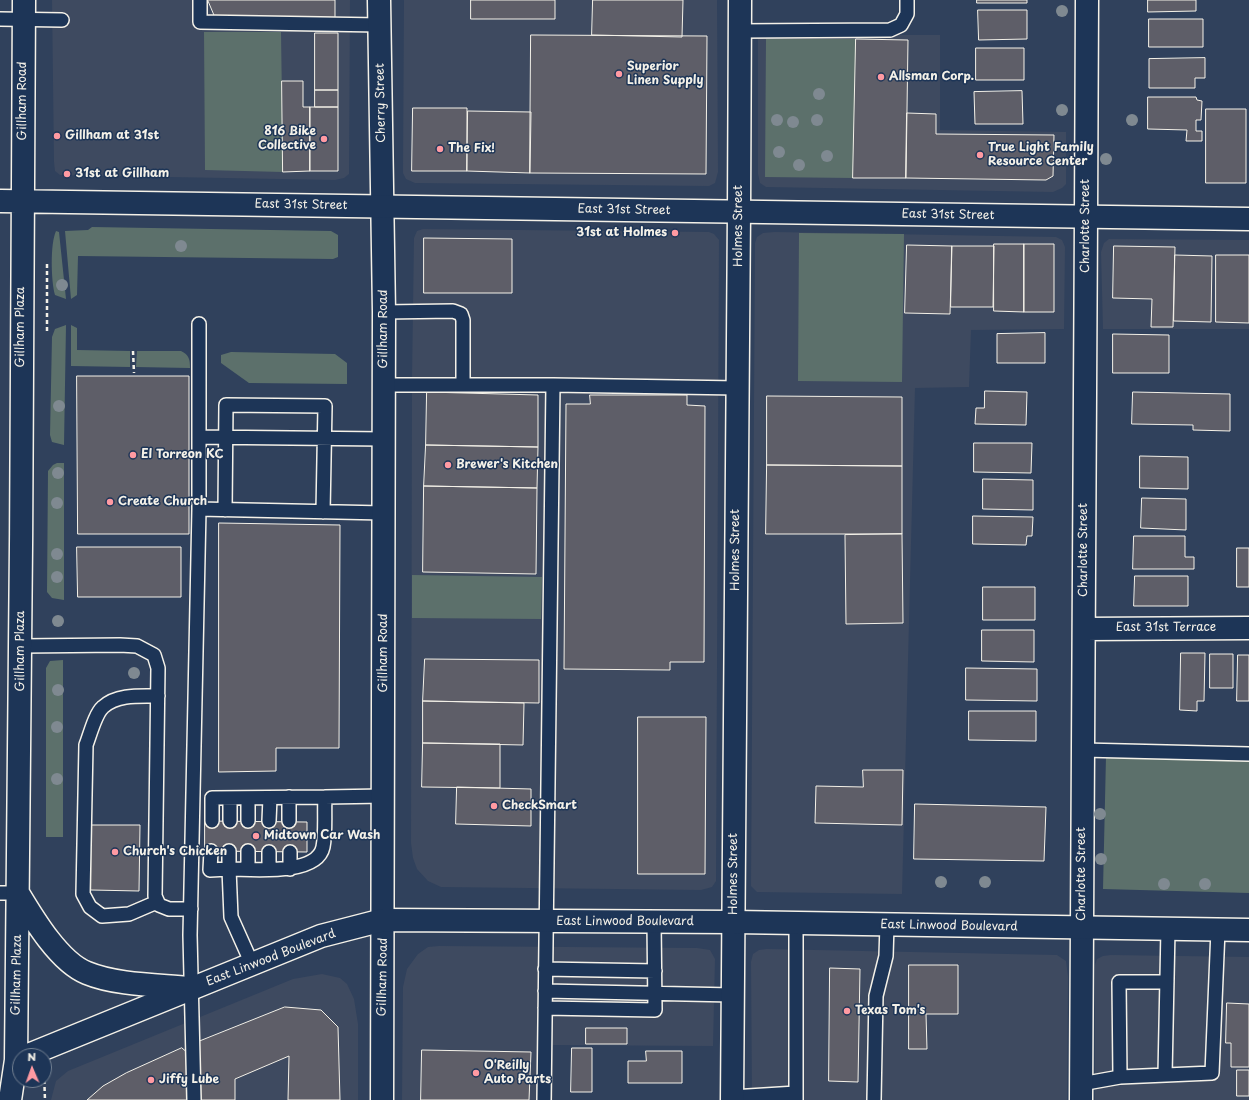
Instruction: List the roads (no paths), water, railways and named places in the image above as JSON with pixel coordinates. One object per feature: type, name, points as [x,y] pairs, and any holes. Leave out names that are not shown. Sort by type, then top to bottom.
[{"type":"main road","name":"Cherry Street","points":[[379,0],[383,207]]},
{"type":"main road","name":"Holmes Street","points":[[732,1098],[740,0]]},
{"type":"main road","name":"Charlotte Street","points":[[1081,1092],[1087,0]]},
{"type":"main road","name":"Gillham Road","points":[[23,201],[24,10]]},
{"type":"main road","name":"East 31st Street","points":[[0,201],[1249,219]]},
{"type":"main road","name":"Gillham Plaza","points":[[15,1048],[9,893],[21,646],[21,306],[23,201]]},
{"type":"main road","name":"Gillham Road","points":[[382,1100],[384,796],[383,207]]},
{"type":"main road","name":"East 31st Terrace","points":[[1084,628],[1249,628]]},
{"type":"main road","points":[[9,893],[67,960],[80,970],[112,980],[193,988]]},
{"type":"main road","name":"East Linwood Boulevard","points":[[46,1048],[321,936],[383,920],[734,922],[1249,930]]},
{"type":"main road","name":"Gillham Plaza","points":[[10,1100],[12,1087]]},
{"type":"lane","points":[[200,0],[200,22],[380,26]]},
{"type":"lane","points":[[739,31],[890,30],[902,25],[907,14],[907,0]]},
{"type":"lane","points":[[0,20],[24,10],[62,20]]},
{"type":"lane","points":[[384,312],[453,311],[461,314],[463,320],[463,385]]},
{"type":"lane","points":[[194,1100],[191,909],[199,509],[199,324]]},
{"type":"lane","points":[[384,385],[552,385],[738,388]]},
{"type":"lane","points":[[544,1100],[552,385]]},
{"type":"lane","points":[[225,510],[226,405],[325,406],[323,512]]},
{"type":"lane","points":[[199,437],[384,439]]},
{"type":"lane","points":[[199,509],[384,513]]},
{"type":"lane","points":[[21,646],[137,646],[154,655],[158,668],[155,896],[159,905],[169,909],[191,909]]},
{"type":"lane","points":[[158,696],[125,696],[103,707],[93,724],[86,745],[83,886],[83,894],[90,907],[102,916],[129,914],[158,902]]},
{"type":"lane","points":[[1083,750],[1249,754]]},
{"type":"lane","points":[[212,821],[212,798],[384,796]]},
{"type":"lane","points":[[212,851],[210,870],[290,869],[311,863],[323,848],[325,797]]},
{"type":"lane","points":[[230,798],[230,821]]},
{"type":"lane","points":[[248,798],[248,821]]},
{"type":"lane","points":[[269,821],[270,798]]},
{"type":"lane","points":[[289,798],[289,821]]},
{"type":"lane","points":[[229,851],[231,917],[252,964]]},
{"type":"lane","points":[[248,851],[248,869]]},
{"type":"lane","points":[[268,869],[269,852]]},
{"type":"lane","points":[[290,852],[290,869]]},
{"type":"lane","points":[[545,1008],[655,1010],[656,972],[654,922]]},
{"type":"lane","points":[[732,1098],[796,1096],[796,923]]},
{"type":"lane","points":[[874,1100],[876,996],[886,956],[887,925]]},
{"type":"lane","points":[[1165,1075],[1168,929]]},
{"type":"lane","points":[[1081,1092],[1120,1077],[1212,1073],[1218,930]]},
{"type":"lane","points":[[545,970],[656,972]]},
{"type":"lane","points":[[1120,1077],[1119,982],[1167,982]]},
{"type":"lane","points":[[545,991],[733,995]]},
{"type":"place","name":"Superior Linen Supply","points":[[619,74]]},
{"type":"place","name":"Allsman Corp.","points":[[881,77]]},
{"type":"place","name":"Gillham at 31st","points":[[57,136]]},
{"type":"place","name":"816 Bike Collective","points":[[324,139]]},
{"type":"place","name":"The Fix!","points":[[440,149]]},
{"type":"place","name":"True Light Family Resource Center","points":[[980,155]]},
{"type":"place","name":"31st at Gillham","points":[[67,174]]},
{"type":"place","name":"31st at Holmes","points":[[675,233]]},
{"type":"place","name":"El Torreon KC","points":[[133,455]]},
{"type":"place","name":"Brewer's Kitchen","points":[[448,465]]},
{"type":"place","name":"Create Church","points":[[110,502]]},
{"type":"place","name":"CheckSmart","points":[[494,806]]},
{"type":"place","name":"Midtown Car Wash","points":[[256,836]]},
{"type":"place","name":"Church's Chicken","points":[[115,852]]},
{"type":"place","name":"Texas Tom's","points":[[847,1011]]},
{"type":"place","name":"O'Reilly Auto Parts","points":[[476,1073]]},
{"type":"place","name":"Jiffy Lube","points":[[151,1080]]}]
